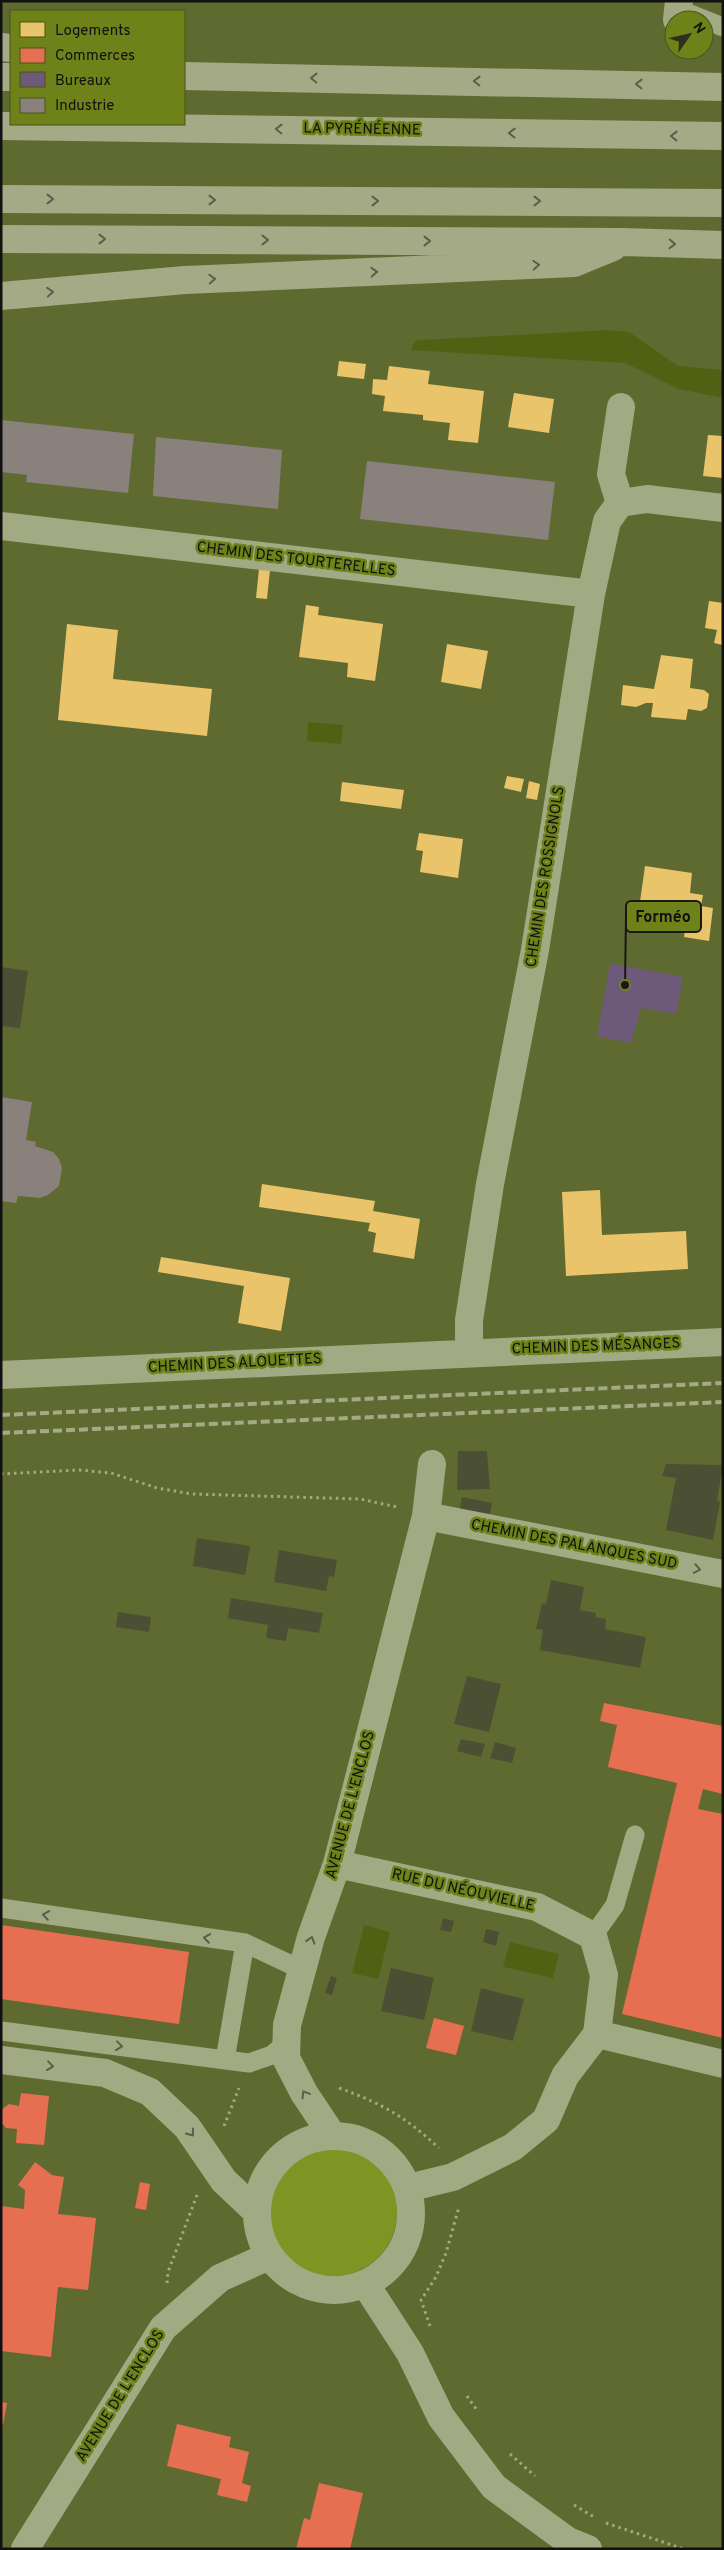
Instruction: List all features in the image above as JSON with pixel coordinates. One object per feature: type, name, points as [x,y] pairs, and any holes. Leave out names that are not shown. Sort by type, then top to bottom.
[{"type":"highway","points":[[187,74],[723,87]]},
{"type":"highway","name":"LA PYRÉNÉENNE","points":[[1,126],[723,136]]},
{"type":"highway","points":[[1,199],[723,204]]},
{"type":"highway","points":[[1,239],[623,242],[723,245]]},
{"type":"highway","points":[[1,296],[185,280],[574,263],[623,242]]},
{"type":"street","points":[[620,406],[611,474],[620,503],[647,500],[723,508]]},
{"type":"street","name":"CHEMIN DES ROSSIGNOLS","points":[[469,1352],[469,1320],[490,1184],[535,950],[591,594],[607,521],[620,503]]},
{"type":"street","name":"CHEMIN DES TOURTERELLES","points":[[1,526],[591,594]]},
{"type":"street","name":"CHEMIN DES MÉSANGES","points":[[469,1352],[723,1342]]},
{"type":"street","name":"CHEMIN DES ALOUETTES","points":[[1,1375],[469,1352]]},
{"type":"street","name":"AVENUE DE L'ENCLOS","points":[[332,2135],[304,2093],[286,2058],[287,2025],[311,1937],[338,1864],[426,1516],[432,1464]]},
{"type":"street","name":"CHEMIN DES PALANQUES SUD","points":[[426,1516],[723,1574]]},
{"type":"street","name":"RUE DU NÉOUVIELLE","points":[[338,1864],[537,1907],[593,1936]]},
{"type":"street","points":[[408,2188],[454,2177],[513,2147],[546,2120],[565,2076],[597,2034],[604,1975],[593,1936]]},
{"type":"street","points":[[597,2034],[723,2064]]},
{"type":"street","points":[[1,2060],[105,2073],[150,2092],[187,2127],[224,2181],[256,2211]]},
{"type":"street","points":[[332,2135],[356,2138],[378,2149],[396,2166],[408,2188],[412,2211],[409,2234],[401,2255],[386,2272],[366,2285],[345,2291],[323,2291],[302,2284],[284,2272],[269,2256],[259,2234],[256,2211],[261,2188],[272,2167],[282,2156],[309,2140],[332,2135]]},
{"type":"street","name":"AVENUE DE L'ENCLOS","points":[[29,2548],[162,2328],[220,2278],[269,2256]]},
{"type":"street","points":[[366,2285],[410,2352],[441,2417],[494,2487],[568,2541],[588,2549]]},
{"type":"lane","points":[[593,1936],[615,1905],[635,1835]]},
{"type":"lane","points":[[1,1908],[245,1943],[302,1970]]},
{"type":"lane","points":[[225,2060],[245,1943]]},
{"type":"lane","points":[[1,2031],[249,2063],[272,2055],[287,2042]]},
{"type":"path","points":[[1,1474],[79,1470],[111,1473],[157,1488],[192,1494],[360,1499],[411,1510],[426,1516]]},
{"type":"path","points":[[336,2087],[371,2100],[401,2115],[446,2154],[454,2177],[460,2204],[446,2253],[436,2277],[421,2300],[432,2331]]},
{"type":"path","points":[[466,2394],[481,2417]]},
{"type":"path","points":[[509,2453],[542,2483]]},
{"type":"path","points":[[573,2504],[607,2524],[684,2549]]},
{"type":"shaded area","points":[[608,330],[629,332],[678,366],[723,370],[723,398],[679,389],[625,363],[411,350],[415,341],[422,340]]},
{"type":"shaded area","points":[[308,722],[343,725],[341,744],[307,741]]},
{"type":"shaded area","points":[[364,1925],[390,1932],[378,1979],[352,1973]]},
{"type":"shaded area","points":[[510,1942],[559,1954],[553,1978],[503,1967]]},
{"type":"shaded area","points":[[333,2148],[358,2152],[379,2166],[393,2187],[397,2212],[393,2237],[379,2258],[358,2272],[333,2276],[308,2272],[287,2258],[273,2237],[269,2212],[273,2187],[287,2166],[308,2152]]},
{"type":"building: Logements","points":[[339,361],[366,364],[364,379],[337,376]]},
{"type":"building: Logements","points":[[389,366],[430,371],[428,384],[484,391],[478,443],[448,440],[450,423],[423,420],[423,415],[383,411],[385,396],[372,394],[373,379],[387,380]]},
{"type":"building: Logements","points":[[514,393],[554,399],[549,433],[508,427]]},
{"type":"building: Logements","points":[[708,435],[723,436],[723,478],[703,476]]},
{"type":"building: Logements","points":[[259,569],[270,570],[267,599],[256,598]]},
{"type":"building: Logements","points":[[709,601],[723,603],[723,645],[714,643],[717,630],[705,628]]},
{"type":"building: Logements","points":[[306,605],[319,607],[318,615],[383,624],[375,681],[347,677],[348,663],[299,657]]},
{"type":"building: Logements","points":[[67,624],[118,630],[113,679],[212,689],[207,736],[58,720]]},
{"type":"building: Logements","points":[[447,644],[488,651],[481,689],[441,682]]},
{"type":"building: Logements","points":[[661,655],[693,659],[690,688],[704,690],[709,694],[707,708],[701,711],[688,709],[686,720],[651,717],[653,703],[646,703],[636,707],[621,705],[623,685],[654,689]]},
{"type":"building: Logements","points":[[507,776],[524,779],[521,792],[504,788]]},
{"type":"building: Logements","points":[[529,781],[540,784],[537,800],[526,798]]},
{"type":"building: Logements","points":[[342,782],[404,790],[401,809],[340,801]]},
{"type":"building: Logements","points":[[419,833],[463,839],[458,878],[420,872],[423,851],[416,850]]},
{"type":"building: Logements","points":[[645,866],[692,873],[690,893],[703,895],[701,906],[713,908],[709,941],[684,937],[686,922],[638,916]]},
{"type":"building: Logements","points":[[262,1184],[375,1201],[373,1211],[420,1219],[414,1259],[373,1252],[376,1233],[368,1231],[370,1223],[259,1207]]},
{"type":"building: Logements","points":[[600,1190],[602,1235],[686,1231],[688,1269],[566,1276],[562,1192]]},
{"type":"building: Logements","points":[[161,1257],[290,1278],[281,1331],[238,1323],[244,1286],[158,1272]]},
{"type":"building: Commerces","points":[[604,1703],[723,1726],[723,1794],[703,1789],[698,1809],[723,1814],[723,2038],[622,2014],[677,1783],[608,1767],[617,1725],[600,1721]]},
{"type":"building: Commerces","points":[[1,1925],[189,1952],[179,2024],[1,1999]]},
{"type":"building: Commerces","points":[[434,2018],[464,2026],[456,2055],[426,2048]]},
{"type":"building: Commerces","points":[[21,2093],[49,2096],[44,2145],[16,2143],[17,2129],[6,2128],[1,2122],[1,2110],[9,2104],[19,2106]]},
{"type":"building: Commerces","points":[[35,2162],[52,2175],[64,2177],[58,2214],[96,2218],[88,2290],[58,2287],[51,2357],[1,2351],[1,2206],[24,2209],[25,2190],[18,2185]]},
{"type":"building: Commerces","points":[[140,2182],[150,2184],[146,2210],[135,2208]]},
{"type":"building: Commerces","points":[[1,2402],[7,2403],[3,2425],[1,2425]]},
{"type":"building: Commerces","points":[[177,2424],[231,2437],[229,2447],[249,2452],[242,2483],[251,2486],[247,2502],[217,2495],[221,2479],[167,2466]]},
{"type":"building: Commerces","points":[[319,2483],[363,2493],[350,2549],[296,2549],[304,2518],[310,2520]]},
{"type":"building: Bureaux","points":[[610,963],[683,977],[676,1014],[641,1008],[631,1043],[597,1036]]},
{"type":"building: Industrie","points":[[1,420],[134,434],[128,493],[26,482],[27,475],[1,472]]},
{"type":"building: Industrie","points":[[156,437],[282,450],[278,509],[153,496]]},
{"type":"building: Industrie","points":[[367,461],[555,482],[548,540],[360,519]]},
{"type":"building: Industrie","points":[[1,1097],[32,1102],[26,1140],[36,1142],[35,1146],[53,1152],[59,1159],[62,1168],[59,1186],[48,1195],[40,1198],[18,1196],[16,1203],[1,1201]]},
{"type":"building: Autres","points":[[1,967],[28,971],[20,1028],[1,1026]]},
{"type":"building: Autres","points":[[458,1451],[487,1451],[490,1489],[457,1490]]},
{"type":"building: Autres","points":[[666,1464],[723,1465],[717,1501],[720,1502],[713,1540],[666,1530],[676,1478],[662,1476]]},
{"type":"building: Autres","points":[[462,1497],[492,1503],[490,1514],[460,1509]]},
{"type":"building: Autres","points":[[197,1538],[250,1546],[245,1575],[193,1566]]},
{"type":"building: Autres","points":[[279,1550],[337,1560],[334,1577],[329,1576],[326,1591],[274,1582]]},
{"type":"building: Autres","points":[[551,1580],[584,1587],[580,1610],[596,1613],[595,1617],[606,1619],[605,1629],[646,1637],[640,1668],[540,1650],[543,1630],[536,1629],[542,1603],[546,1604]]},
{"type":"building: Autres","points":[[231,1598],[323,1613],[319,1633],[288,1628],[286,1641],[266,1638],[268,1625],[228,1618]]},
{"type":"building: Autres","points":[[118,1612],[151,1617],[149,1632],[116,1627]]},
{"type":"building: Autres","points":[[467,1676],[501,1684],[489,1732],[454,1724]]},
{"type":"building: Autres","points":[[461,1739],[485,1744],[481,1757],[457,1751]]},
{"type":"building: Autres","points":[[495,1742],[516,1748],[512,1763],[490,1758]]},
{"type":"building: Autres","points":[[443,1918],[454,1921],[451,1932],[440,1930]]},
{"type":"building: Autres","points":[[486,1929],[499,1932],[496,1946],[483,1942]]},
{"type":"building: Autres","points":[[391,1968],[434,1978],[424,2020],[381,2011]]},
{"type":"building: Autres","points":[[331,1976],[337,1978],[332,1995],[325,1993]]},
{"type":"building: Autres","points":[[481,1988],[524,1999],[513,2041],[471,2031]]},
{"type":"railway","points":[[1,1415],[723,1383]]},
{"type":"railway","points":[[1,1433],[723,1402]]},
{"type":"place","name":"Forméo","points":[[625,985]]}]
